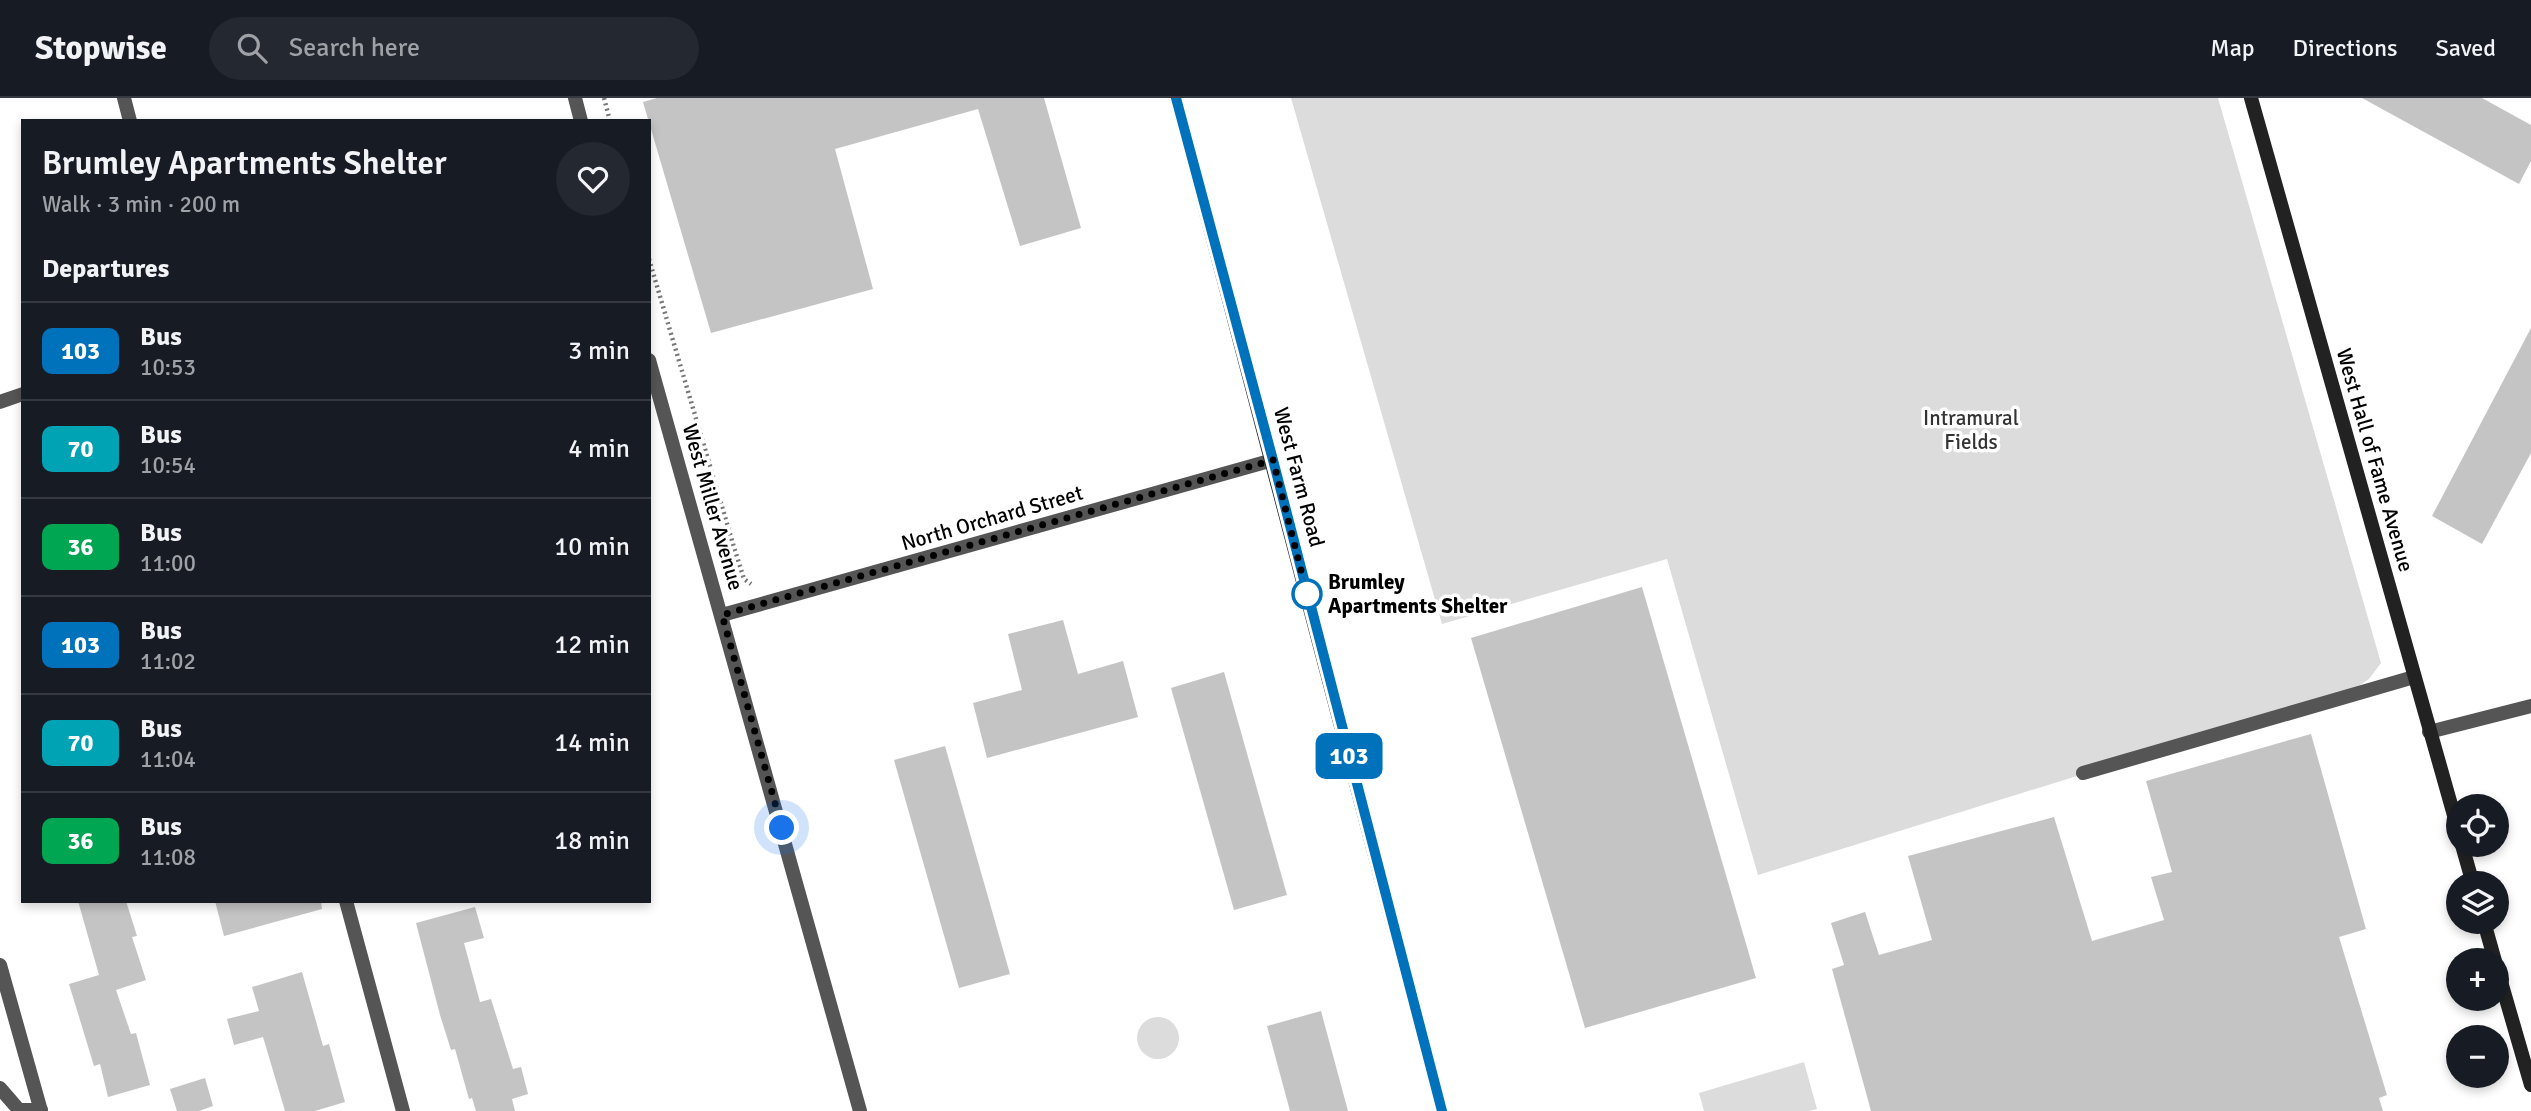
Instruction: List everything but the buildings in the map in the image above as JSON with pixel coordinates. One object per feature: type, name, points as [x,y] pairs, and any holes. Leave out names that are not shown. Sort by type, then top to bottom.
[{"type":"street","points":[[124,98],[129,119]]},
{"type":"street","points":[[575,98],[580,119]]},
{"type":"street","name":"West Farm Road","points":[[1176,98],[1442,1111]]},
{"type":"street","name":"West Hall of Fame Avenue","points":[[2251,98],[2447,794]]},
{"type":"street","name":"West Miller Avenue","points":[[651,367],[860,1111]]},
{"type":"street","points":[[0,402],[21,395]]},
{"type":"street","name":"North Orchard Street","points":[[722,615],[1273,460]]},
{"type":"street","points":[[2083,773],[2414,677]]},
{"type":"street","points":[[2429,732],[2531,706]]},
{"type":"street","points":[[347,903],[403,1111]]},
{"type":"street","points":[[0,965],[41,1111],[19,1110],[0,1088]]},
{"type":"street","points":[[2509,1009],[2531,1085]]},
{"type":"path","points":[[604,98],[609,119]]},
{"type":"path","points":[[651,266],[744,579],[773,601]]},
{"type":"green space","name":"Intramural Fields","points":[[1291,98],[2218,98],[2381,663],[2369,679],[2351,691],[1758,875],[1667,559],[1442,624]]},
{"type":"green space","points":[[1158,1017],[1173,1023],[1179,1038],[1173,1053],[1158,1059],[1143,1053],[1137,1038],[1143,1023]]},
{"type":"green space","points":[[1804,1062],[1817,1109],[1704,1111],[1699,1093]]},
{"type":"bus line","name":"103","points":[[1176,98],[1442,1111]]},
{"type":"place","name":"Brumley Apartments Shelter","points":[[1307,594]]},
{"type":"route","points":[[782,828],[722,615],[1273,460],[1307,594]]}]
